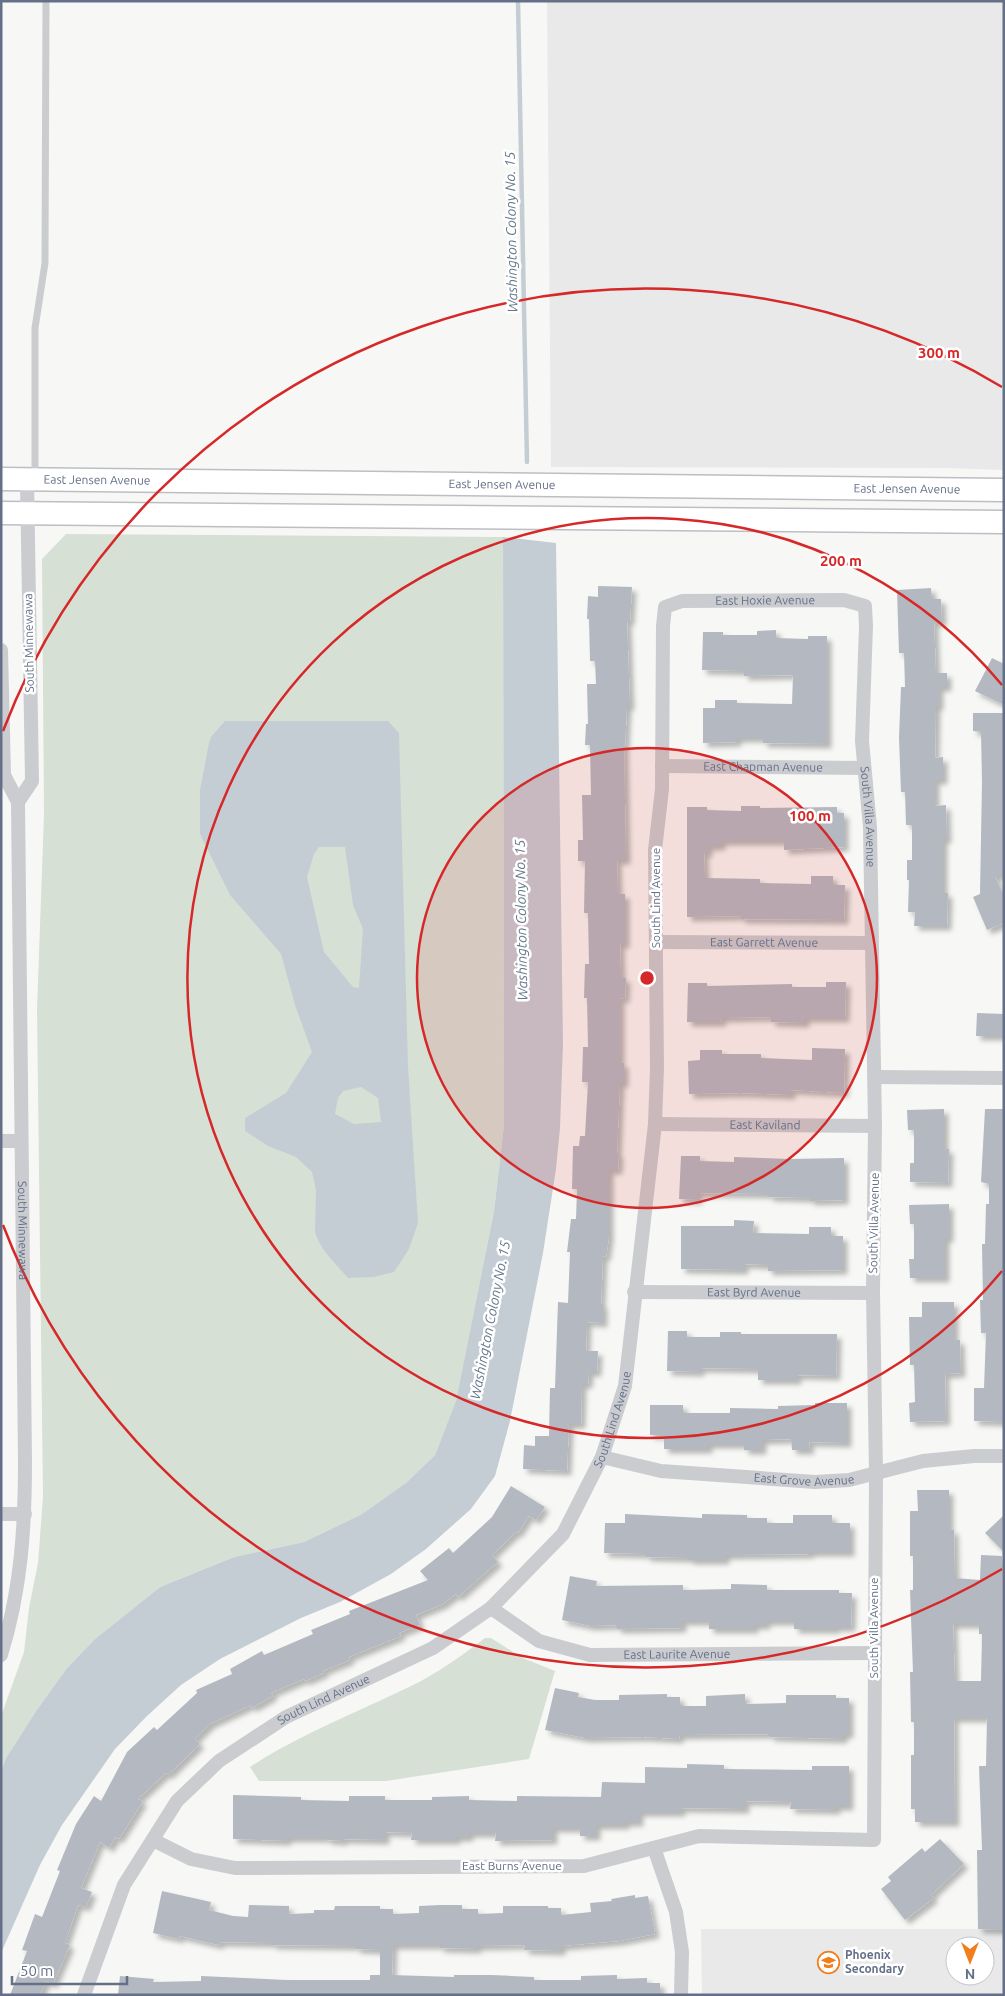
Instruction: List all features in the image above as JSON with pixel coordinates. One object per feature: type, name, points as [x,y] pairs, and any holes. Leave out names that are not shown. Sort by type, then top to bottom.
[{"type":"main road","name":"East Jensen Avenue","points":[[1,479],[1004,490]]},
{"type":"main road","points":[[1,513],[1004,522]]},
{"type":"street","name":"South Minnewawa","points":[[18,802],[32,781],[26,513],[31,480]]},
{"type":"street","name":"East Hoxie Avenue","points":[[665,607],[682,601],[844,600],[865,606]]},
{"type":"street","name":"South Villa Avenue","points":[[865,606],[862,741],[870,828],[875,1077],[873,1293],[876,1472],[874,1840]]},
{"type":"street","name":"South Lind Avenue","points":[[84,1995],[124,1885],[177,1801],[219,1760],[286,1717],[433,1648],[491,1608],[563,1534],[602,1457],[625,1386],[634,1292],[655,1124],[657,1068],[655,850],[662,789],[663,626],[665,607]]},
{"type":"street","name":"South Minnewawa","points":[[1,650],[4,775],[18,802],[25,1514],[18,1590],[1,1655]]},
{"type":"street","name":"East Chapman Avenue","points":[[662,766],[864,768]]},
{"type":"street","name":"East Garrett Avenue","points":[[656,942],[871,943]]},
{"type":"street","points":[[875,1077],[1004,1078]]},
{"type":"street","name":"East Kaviland","points":[[655,1124],[875,1126]]},
{"type":"street","points":[[1,1141],[21,1141]]},
{"type":"street","name":"East Byrd Avenue","points":[[634,1292],[873,1293]]},
{"type":"street","name":"East Grove Avenue","points":[[602,1457],[661,1471],[815,1482],[849,1480],[923,1461],[974,1456],[1004,1456]]},
{"type":"street","points":[[1,1514],[25,1514]]},
{"type":"street","name":"East Laurite Avenue","points":[[491,1608],[539,1641],[590,1655],[874,1653]]},
{"type":"street","name":"East Burns Avenue","points":[[152,1840],[191,1859],[235,1868],[584,1866],[699,1836],[874,1840]]},
{"type":"street","points":[[654,1848],[676,1912],[682,1952],[681,1995]]},
{"type":"lane","points":[[31,480],[35,328],[45,263],[46,1]]},
{"type":"shaded area","points":[[547,1],[1004,1],[1004,470],[944,468],[551,467]]},
{"type":"shaded area","points":[[66,534],[503,537],[504,1125],[494,1211],[456,1402],[435,1455],[407,1482],[362,1514],[304,1542],[234,1557],[160,1587],[95,1639],[67,1668],[36,1711],[6,1758],[1,1772],[1,1716],[24,1652],[29,1608],[38,1563],[43,1497],[37,1009],[44,814],[42,559]]},
{"type":"shaded area","points":[[485,1638],[491,1638],[523,1658],[555,1671],[529,1759],[386,1781],[259,1781],[250,1767],[312,1732],[421,1681]]},
{"type":"shaded area","name":"Phoenix Secondary","points":[[701,1929],[1004,1929],[1004,1995],[702,1995]]},
{"type":"water","points":[[503,537],[556,543],[563,1043],[560,1128],[556,1169],[543,1253],[510,1421],[495,1476],[471,1509],[426,1549],[391,1574],[340,1602],[301,1618],[220,1659],[181,1685],[147,1716],[115,1749],[62,1825],[40,1865],[1,1953],[1,1772],[6,1758],[36,1711],[67,1668],[95,1639],[160,1587],[234,1557],[304,1542],[362,1514],[407,1482],[435,1455],[456,1401],[494,1211],[504,1125]]},
{"type":"water","points":[[225,721],[388,721],[399,733],[408,1066],[418,1223],[409,1249],[394,1272],[374,1277],[348,1278],[324,1251],[317,1239],[315,1232],[316,1190],[312,1172],[296,1157],[268,1146],[245,1131],[245,1118],[286,1093],[312,1052],[295,1005],[281,954],[230,895],[200,834],[200,790],[211,737]],"holes":[[[319,847],[345,847],[353,905],[363,929],[359,988],[353,987],[324,952],[307,877],[314,854]],[[361,1087],[378,1098],[381,1122],[354,1124],[335,1114],[338,1098],[343,1091]]]},
{"type":"building","points":[[598,586],[632,587],[630,621],[627,621],[630,706],[627,706],[624,746],[626,860],[617,860],[618,894],[625,894],[625,944],[620,944],[621,978],[626,978],[625,999],[620,998],[620,1063],[624,1063],[624,1083],[620,1083],[618,1170],[609,1170],[609,1237],[606,1257],[603,1256],[601,1304],[603,1304],[603,1323],[587,1322],[586,1351],[598,1351],[597,1372],[589,1372],[588,1384],[582,1384],[581,1424],[569,1424],[567,1471],[523,1469],[524,1445],[535,1446],[535,1436],[549,1436],[550,1388],[555,1388],[558,1302],[568,1303],[570,1252],[567,1252],[571,1219],[576,1219],[577,1189],[572,1189],[573,1146],[579,1146],[580,1136],[585,1136],[588,1082],[582,1082],[583,1047],[588,1047],[587,998],[584,998],[585,964],[589,964],[588,913],[584,913],[585,861],[578,861],[578,840],[583,840],[582,795],[591,795],[590,745],[585,745],[586,724],[588,724],[587,684],[596,684],[595,661],[590,661],[589,619],[587,619],[588,596],[598,597]]},
{"type":"building","points":[[931,588],[932,599],[941,599],[942,622],[934,622],[936,673],[947,673],[947,687],[939,687],[939,706],[936,706],[935,758],[943,757],[943,780],[935,780],[935,806],[946,805],[947,839],[943,839],[943,893],[948,893],[947,926],[914,926],[915,912],[908,912],[909,880],[907,880],[907,860],[912,860],[912,825],[906,825],[905,792],[901,792],[899,738],[901,687],[905,687],[904,653],[899,653],[897,590]]},
{"type":"building","points":[[776,630],[776,638],[808,639],[808,636],[827,636],[827,744],[763,743],[763,738],[737,738],[737,742],[703,743],[703,708],[715,708],[715,700],[737,700],[737,703],[792,704],[793,675],[744,676],[744,671],[702,670],[703,632],[723,632],[723,635],[757,635],[757,631]]},
{"type":"building","points":[[992,658],[1004,664],[1004,705],[975,691]]},
{"type":"building","points":[[973,713],[1004,713],[1004,876],[995,876],[1004,896],[1004,923],[987,930],[973,897],[980,894],[982,782],[981,732],[973,731]]},
{"type":"building","points":[[741,806],[760,806],[760,808],[837,807],[837,813],[844,813],[844,847],[784,850],[784,841],[721,841],[721,846],[708,846],[708,853],[704,853],[705,878],[760,879],[760,883],[811,884],[811,876],[833,876],[833,885],[845,885],[844,920],[741,919],[741,916],[687,917],[687,807],[707,807],[707,810],[741,811]]},
{"type":"building","points":[[826,982],[846,982],[845,1018],[805,1018],[805,1023],[771,1022],[771,1017],[722,1018],[721,1022],[687,1022],[688,983],[707,983],[707,986],[792,984],[792,987],[826,987]]},
{"type":"building","points":[[977,1013],[1004,1014],[1004,1036],[976,1036]]},
{"type":"building","points":[[812,1048],[845,1049],[844,1093],[791,1090],[791,1095],[741,1093],[689,1094],[688,1061],[700,1060],[700,1050],[722,1050],[722,1054],[761,1054],[761,1058],[812,1060]]},
{"type":"building","points":[[944,1109],[944,1149],[949,1149],[948,1183],[910,1182],[910,1163],[914,1163],[914,1130],[908,1130],[907,1110]]},
{"type":"building","points":[[985,1109],[1004,1109],[1004,1422],[974,1421],[974,1388],[984,1388],[986,1333],[981,1333],[980,1300],[983,1300],[982,1244],[985,1244],[986,1204],[989,1204],[989,1184],[981,1182]]},
{"type":"building","points":[[681,1156],[700,1156],[700,1161],[734,1162],[734,1157],[844,1158],[844,1200],[810,1201],[810,1198],[769,1197],[769,1194],[698,1193],[698,1200],[679,1199]]},
{"type":"building","points":[[949,1204],[949,1238],[945,1238],[945,1278],[910,1278],[909,1259],[914,1259],[914,1224],[910,1224],[909,1205]]},
{"type":"building","points":[[734,1220],[754,1221],[753,1233],[809,1234],[809,1227],[831,1227],[831,1236],[843,1236],[843,1270],[768,1271],[768,1265],[744,1264],[744,1270],[681,1269],[681,1226],[734,1226]]},
{"type":"building","points":[[922,1302],[954,1302],[954,1340],[960,1340],[961,1373],[945,1374],[946,1421],[910,1422],[909,1403],[915,1402],[914,1365],[910,1365],[909,1317],[922,1317]]},
{"type":"building","points":[[668,1331],[687,1331],[687,1337],[720,1337],[720,1332],[741,1332],[741,1334],[837,1334],[836,1376],[797,1375],[797,1380],[758,1380],[758,1369],[700,1368],[700,1372],[667,1371]]},
{"type":"building","points":[[815,1403],[847,1403],[847,1443],[809,1442],[810,1450],[792,1450],[791,1439],[762,1440],[762,1450],[744,1450],[744,1444],[708,1444],[708,1449],[664,1449],[664,1435],[650,1435],[650,1405],[683,1405],[683,1413],[730,1413],[730,1408],[778,1409],[778,1406],[815,1405]]},
{"type":"building","points":[[511,1486],[545,1507],[536,1520],[529,1516],[518,1533],[516,1532],[492,1555],[498,1562],[458,1597],[456,1594],[443,1604],[416,1615],[420,1625],[399,1633],[401,1636],[349,1657],[350,1660],[323,1671],[324,1673],[271,1693],[273,1696],[252,1708],[251,1705],[210,1724],[195,1739],[200,1744],[168,1775],[166,1773],[138,1799],[143,1801],[119,1839],[116,1837],[109,1848],[100,1842],[81,1888],[92,1892],[86,1907],[78,1905],[65,1943],[70,1945],[53,1984],[46,1981],[40,1995],[10,1995],[27,1951],[22,1950],[35,1914],[42,1917],[60,1871],[57,1870],[76,1824],[94,1796],[101,1801],[127,1752],[154,1727],[157,1730],[197,1693],[196,1690],[232,1674],[230,1669],[262,1651],[264,1655],[313,1634],[311,1630],[350,1614],[349,1611],[428,1580],[420,1571],[449,1548],[453,1553],[492,1517]]},
{"type":"building","points":[[917,1490],[949,1490],[949,1530],[954,1530],[955,1578],[980,1580],[981,1555],[1002,1556],[1004,1930],[978,1929],[977,1850],[982,1850],[979,1766],[986,1766],[987,1718],[954,1718],[955,1822],[915,1822],[915,1809],[911,1809],[911,1755],[914,1755],[914,1722],[911,1722],[910,1672],[913,1672],[910,1590],[913,1590],[913,1556],[910,1556],[910,1511],[918,1511]],"holes":[[[953,1624],[979,1624],[979,1634],[982,1634],[981,1681],[955,1681]]]},
{"type":"building","points":[[625,1514],[702,1518],[702,1514],[747,1515],[747,1518],[767,1518],[767,1523],[793,1523],[793,1515],[832,1515],[832,1523],[850,1523],[850,1552],[725,1555],[725,1560],[689,1560],[689,1558],[646,1557],[646,1554],[604,1553],[605,1523],[625,1523]]},
{"type":"building","points":[[1004,1515],[1004,1552],[985,1533]]},
{"type":"building","points":[[570,1576],[597,1581],[596,1586],[683,1585],[683,1590],[731,1589],[731,1584],[767,1585],[767,1590],[839,1590],[839,1593],[852,1593],[851,1627],[794,1629],[794,1621],[766,1621],[766,1625],[754,1625],[754,1629],[709,1629],[709,1621],[682,1621],[682,1628],[617,1629],[617,1625],[591,1626],[562,1620]]},
{"type":"building","points":[[555,1688],[579,1693],[578,1697],[595,1700],[619,1700],[619,1695],[667,1694],[667,1697],[680,1697],[680,1706],[706,1706],[706,1696],[745,1694],[745,1704],[786,1703],[786,1695],[836,1695],[836,1698],[849,1698],[849,1734],[843,1734],[843,1739],[770,1737],[770,1734],[680,1735],[679,1739],[643,1737],[585,1738],[545,1730]]},
{"type":"building","points":[[687,1764],[724,1765],[724,1769],[812,1770],[812,1766],[849,1766],[849,1806],[836,1806],[836,1810],[790,1809],[791,1802],[745,1801],[745,1809],[681,1808],[681,1812],[639,1812],[639,1822],[625,1822],[625,1825],[596,1825],[596,1836],[580,1836],[580,1828],[553,1828],[553,1840],[495,1841],[496,1833],[469,1833],[469,1837],[456,1837],[456,1840],[411,1840],[412,1833],[385,1832],[385,1840],[343,1839],[343,1841],[327,1840],[327,1838],[287,1838],[287,1841],[233,1839],[233,1795],[301,1797],[301,1800],[349,1801],[349,1796],[385,1796],[385,1800],[432,1800],[432,1797],[469,1796],[469,1800],[517,1801],[517,1796],[601,1797],[602,1782],[645,1783],[645,1767],[687,1768]]},
{"type":"building","points":[[940,1839],[964,1864],[931,1895],[934,1898],[905,1920],[881,1889],[891,1881],[888,1877],[922,1848],[925,1852]]},
{"type":"building","points":[[162,1891],[211,1902],[209,1910],[233,1916],[248,1917],[249,1905],[289,1906],[289,1914],[314,1913],[314,1910],[334,1910],[335,1906],[380,1906],[380,1909],[393,1909],[393,1914],[419,1913],[419,1906],[462,1905],[462,1909],[478,1909],[478,1914],[503,1913],[503,1906],[548,1906],[548,1908],[561,1908],[561,1915],[591,1912],[590,1903],[612,1901],[611,1899],[635,1895],[635,1898],[648,1896],[655,1934],[619,1941],[561,1946],[561,1951],[524,1950],[525,1945],[477,1946],[477,1949],[440,1948],[440,1945],[393,1945],[392,1975],[454,1977],[454,1975],[491,1975],[534,1977],[534,1980],[581,1980],[581,1976],[617,1975],[617,1979],[647,1978],[647,1983],[660,1983],[660,1995],[118,1995],[120,1976],[154,1979],[153,1982],[201,1981],[201,1976],[286,1980],[370,1980],[370,1975],[380,1975],[380,1950],[356,1949],[356,1946],[272,1945],[272,1943],[220,1942],[219,1945],[180,1936],[179,1939],[153,1933]]},
{"type":"waterway","name":"Washington Colony No. 15","points":[[518,1],[527,462]]},
{"type":"place","name":"Phoenix Secondary","points":[[829,1962]]}]
